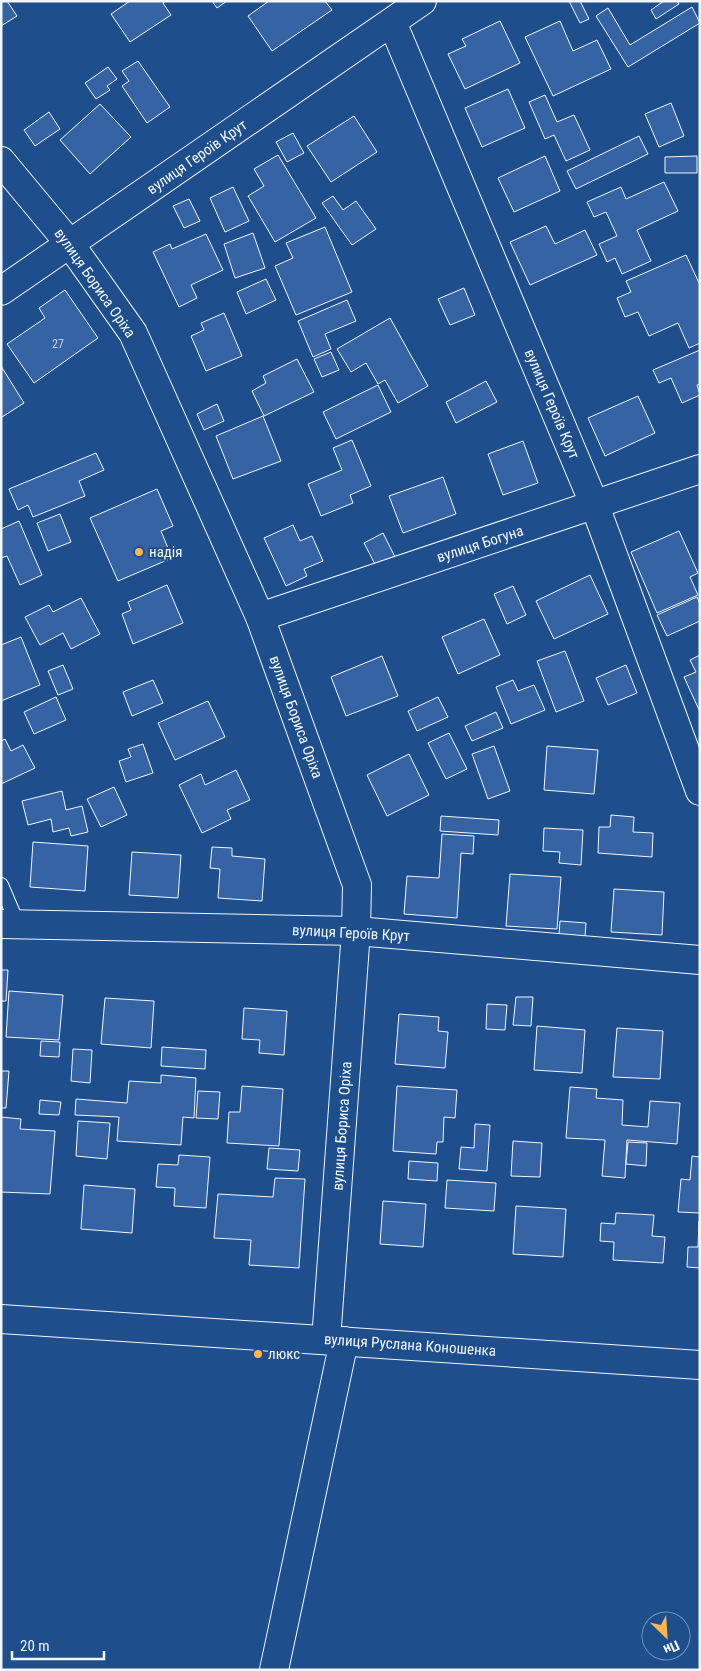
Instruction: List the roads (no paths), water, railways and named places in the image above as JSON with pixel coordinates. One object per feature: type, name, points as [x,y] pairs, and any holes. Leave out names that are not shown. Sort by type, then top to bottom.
[{"type":"street","name":"вулиця Героїв Крут","points":[[1,291],[422,1]]},
{"type":"street","name":"вулиця Героїв Крут","points":[[392,22],[595,506],[700,791]]},
{"type":"street","name":"вулиця Бориса Оріха","points":[[1,161],[70,244],[133,333],[260,617],[357,885],[335,1340],[274,1670]]},
{"type":"street","name":"вулиця Богуна","points":[[260,617],[700,470]]},
{"type":"street","name":"вулиця Героїв Крут","points":[[10,924],[356,932],[700,960]]},
{"type":"street","name":"вулиця Руслана Коношенка","points":[[1,1319],[700,1365]]},
{"type":"lane","points":[[1,885],[10,924]]},
{"type":"place","name":"надія","points":[[139,552]]},
{"type":"place","name":"люкс","points":[[258,1354]]}]
